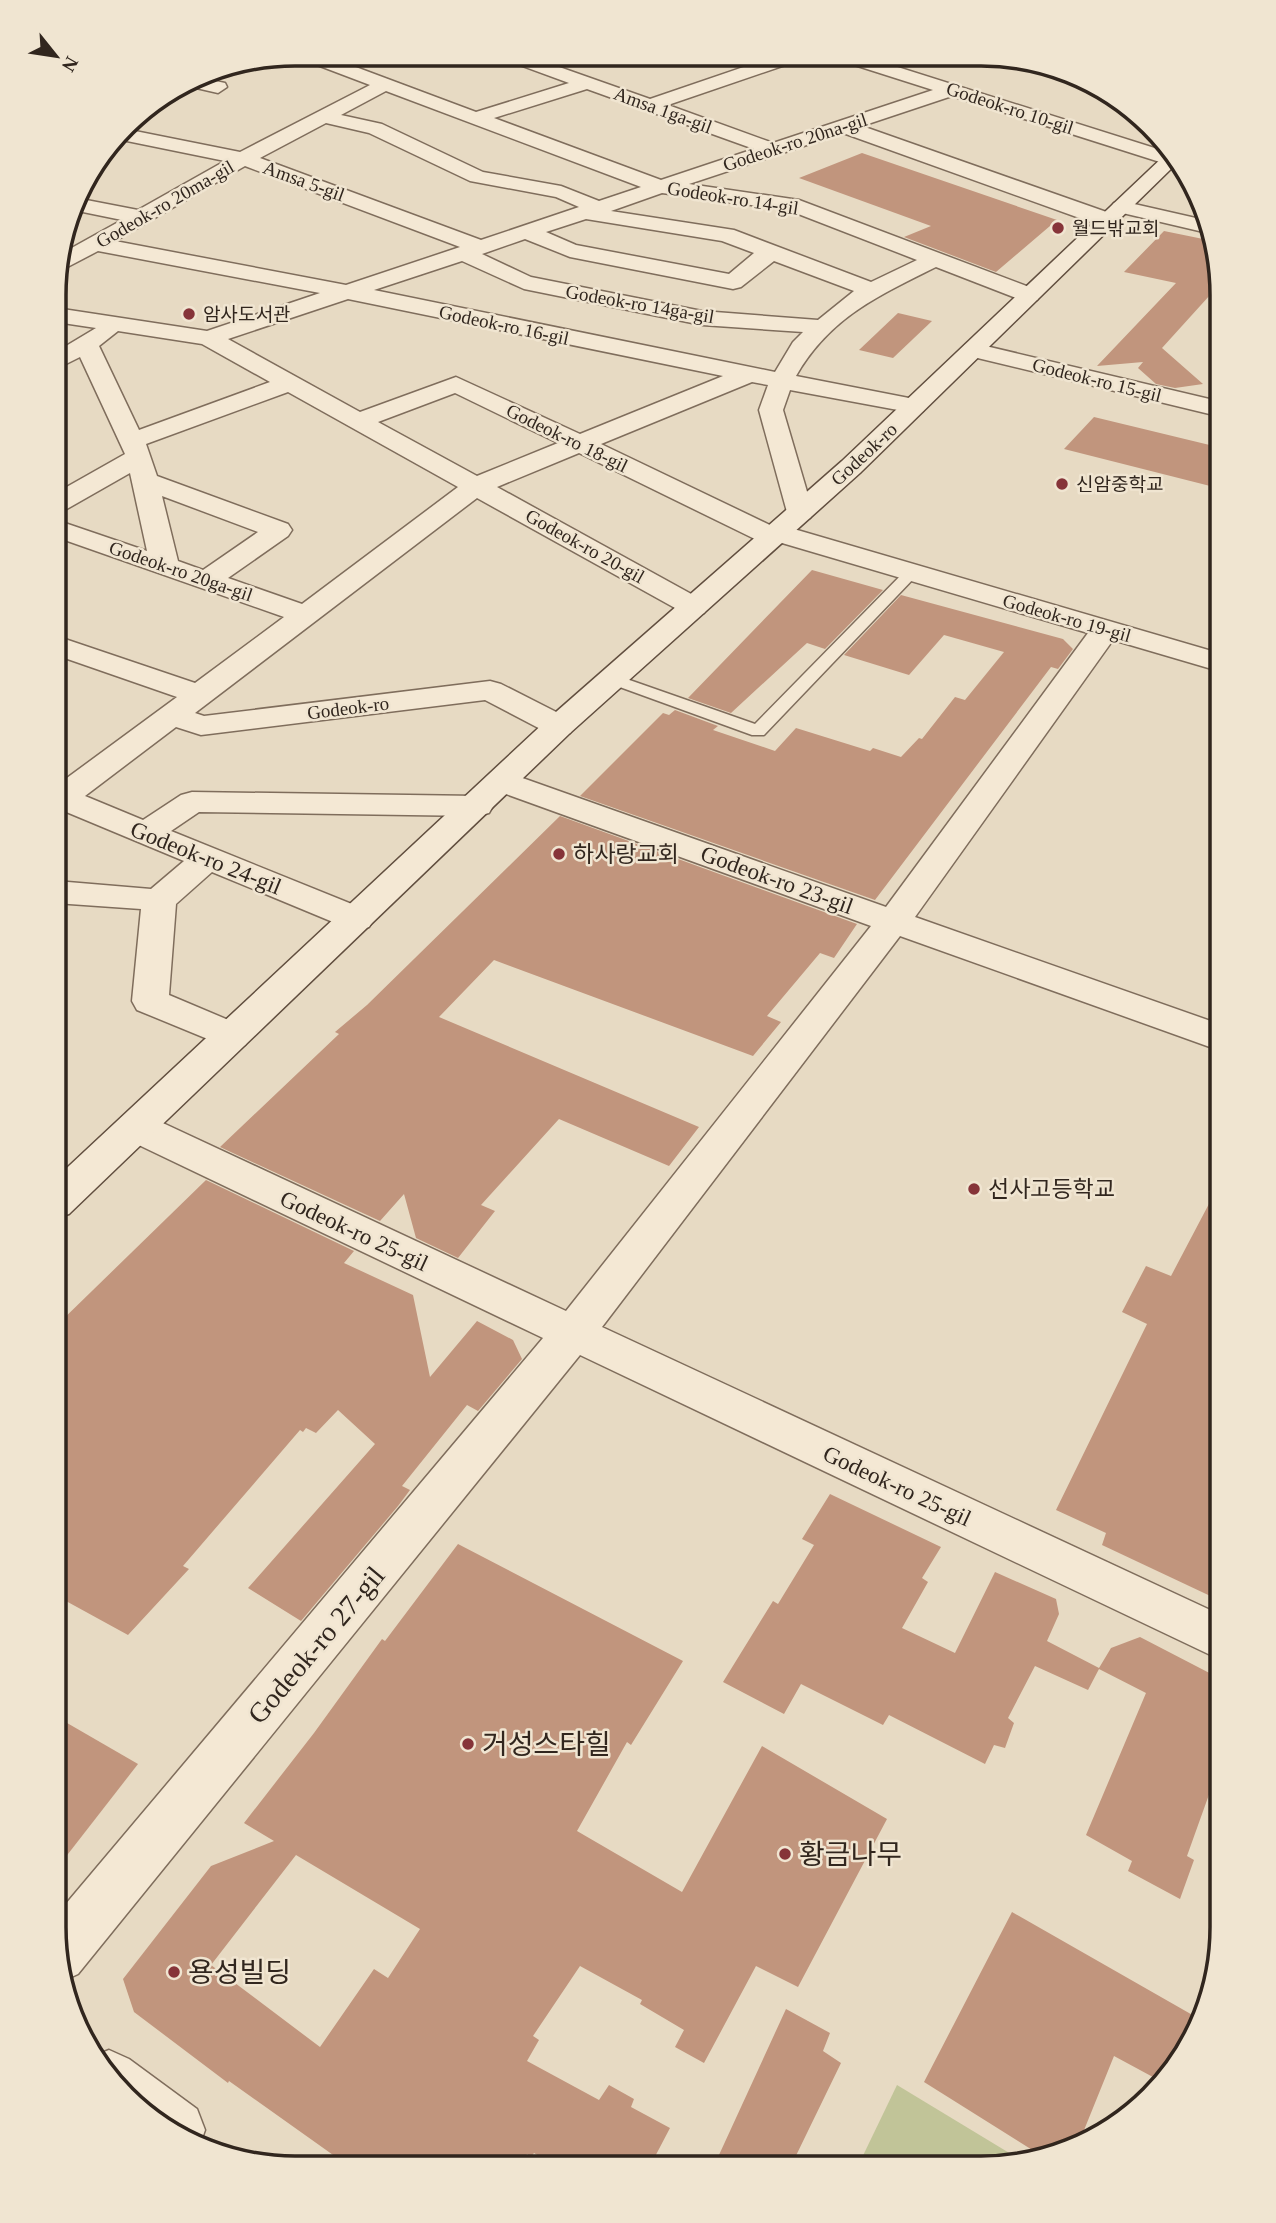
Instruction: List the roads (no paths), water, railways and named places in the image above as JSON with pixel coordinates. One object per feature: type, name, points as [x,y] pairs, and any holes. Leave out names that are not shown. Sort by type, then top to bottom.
[{"type":"street","name":"Godeok-ro 14-gil","points":[[337,66],[661,187],[792,204],[1029,295]]},
{"type":"street","name":"Amsa 1ga-gil","points":[[547,66],[587,83],[774,149]]},
{"type":"street","points":[[650,105],[765,66]]},
{"type":"street","name":"Godeok-ro 10-gil","points":[[878,66],[1162,157]]},
{"type":"street","points":[[475,118],[587,83]]},
{"type":"street","name":"Godeok-ro 20ma-gil","points":[[69,258],[243,159],[386,84]]},
{"type":"street","points":[[207,85],[218,87]]},
{"type":"street","name":"Godeok-ro 20na-gil","points":[[208,338],[952,90]]},
{"type":"street","points":[[323,117],[375,128],[477,177],[561,192],[592,210],[726,235],[872,290]]},
{"type":"street","points":[[843,127],[1114,213],[1199,226]]},
{"type":"street","name":"Amsa 5-gil","points":[[131,136],[243,159],[472,250]]},
{"type":"street","name":"Godeok-ro","points":[[66,1193],[503,782],[559,726],[775,535],[914,406],[1167,162]]},
{"type":"street","points":[[85,206],[141,217]]},
{"type":"street","points":[[526,232],[570,250],[733,282],[762,258],[775,253]]},
{"type":"street","name":"Godeok-ro 16-gil","points":[[95,244],[348,292],[748,376],[914,406]]},
{"type":"street","name":"Godeok-ro 14ga-gil","points":[[472,250],[524,282],[702,318],[824,327]]},
{"type":"street","points":[[800,512],[771,410],[781,382],[801,347],[855,299],[935,259]]},
{"type":"street","name":"Godeok-ro 20-gil","points":[[66,316],[208,338],[694,607]]},
{"type":"street","points":[[66,356],[117,324]]},
{"type":"street","points":[[86,344],[138,460],[165,566]]},
{"type":"street","name":"Godeok-ro 15-gil","points":[[972,350],[1210,407]]},
{"type":"street","points":[[66,792],[476,486],[748,376]]},
{"type":"street","points":[[66,503],[138,460],[290,383]]},
{"type":"street","name":"Godeok-ro 18-gil","points":[[358,421],[456,384],[775,535]]},
{"type":"street","points":[[138,460],[278,530],[207,580]]},
{"type":"street","name":"Godeok-ro 20ga-gil","points":[[66,513],[165,566],[306,615]]},
{"type":"street","name":"Godeok-ro 19-gil","points":[[775,535],[912,572],[1210,659]]},
{"type":"street","points":[[572,1334],[893,922],[1106,629]]},
{"type":"street","points":[[66,648],[199,695]]},
{"type":"street","name":"Godeok-ro","points":[[172,715],[201,726],[490,690],[559,726]]},
{"type":"street","name":"Godeok-ro 23-gil","points":[[503,782],[1210,1035]]},
{"type":"street","name":"Godeok-ro 24-gil","points":[[66,802],[358,919]]},
{"type":"street","points":[[146,833],[192,802],[477,806]]},
{"type":"street","points":[[208,858],[159,900],[150,1001],[232,1036]]},
{"type":"street","points":[[66,893],[159,900]]},
{"type":"street","name":"Godeok-ro 25-gil","points":[[136,1127],[1209,1632]]},
{"type":"street","name":"Godeok-ro 27-gil","points":[[67,1945],[572,1334]]},
{"type":"lane","points":[[612,680],[758,731],[912,572]]},
{"type":"place","name":"월드밖교회","points":[[1058,228]]},
{"type":"place","name":"암사도서관","points":[[189,314]]},
{"type":"place","name":"신암중학교","points":[[1062,484]]},
{"type":"place","name":"하사랑교회","points":[[559,854]]},
{"type":"place","name":"선사고등학교","points":[[974,1189]]},
{"type":"place","name":"거성스타힐","points":[[468,1744]]},
{"type":"place","name":"황금나무","points":[[785,1854]]},
{"type":"place","name":"용성빌딩","points":[[174,1972]]}]
